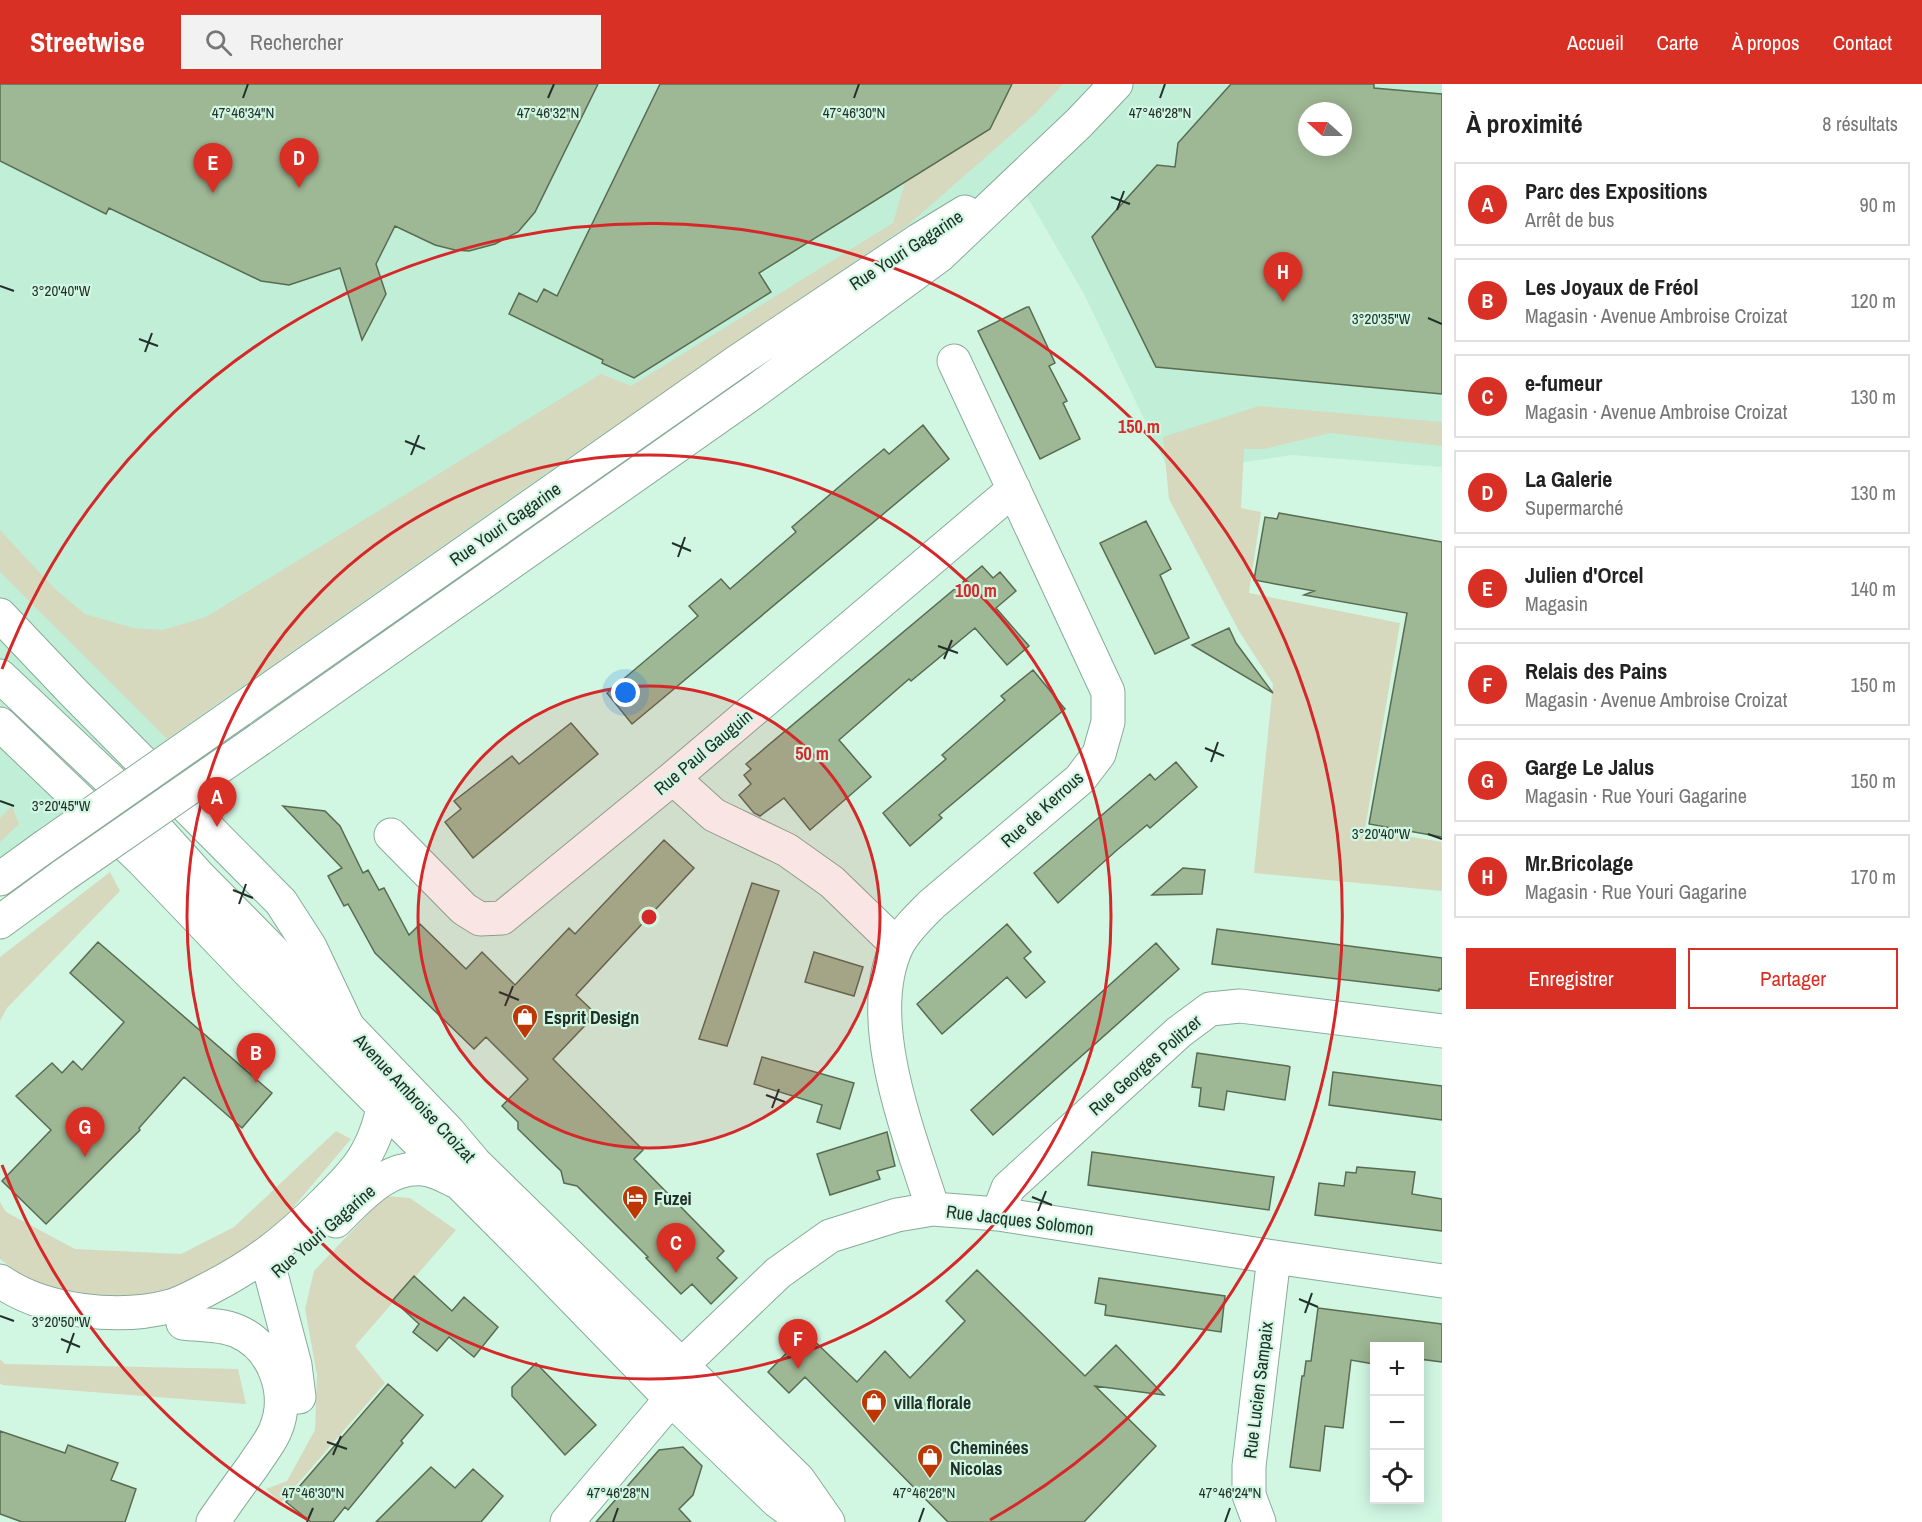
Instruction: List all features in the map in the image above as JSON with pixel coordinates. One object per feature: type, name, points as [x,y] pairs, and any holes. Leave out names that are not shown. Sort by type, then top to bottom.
[{"type":"street","name":"Rue Youri Gagarine","points":[[0,922],[758,389],[939,256],[1079,123],[1116,84]]},
{"type":"street","name":"Rue Youri Gagarine","points":[[0,879],[738,361],[919,240],[1018,181]]},
{"type":"street","name":"Rue de Kerrous","points":[[933,1209],[900,1103],[886,1041],[885,996],[889,970],[897,945],[914,922],[932,904],[1080,779],[1099,754],[1108,722],[1108,692],[954,361]]},
{"type":"street","name":"Rue Paul Gauguin","points":[[390,835],[464,909],[480,919],[502,918],[673,778],[1014,489]]},
{"type":"street","points":[[0,615],[281,902],[310,947],[348,1027]]},
{"type":"street","name":"Avenue Ambroise Croizat","points":[[0,676],[127,796],[198,876],[382,1063],[418,1131]]},
{"type":"street","name":"Avenue Ambroise Croizat","points":[[0,724],[142,860],[383,1108],[418,1131]]},
{"type":"street","points":[[673,778],[714,815],[787,850],[832,882],[897,945]]},
{"type":"street","name":"Rue Georges Politzer","points":[[998,1214],[1008,1188],[1179,1032],[1210,1009],[1240,1006],[1442,1031]]},
{"type":"street","points":[[364,1158],[383,1108],[386,1087],[382,1063]]},
{"type":"street","name":"Rue Youri Gagarine","points":[[0,1281],[37,1299],[89,1312],[115,1313],[171,1306],[234,1303],[272,1278],[320,1238],[362,1195],[387,1176],[418,1131]]},
{"type":"street","points":[[364,1158],[381,1144],[418,1131],[444,1146],[466,1172]]},
{"type":"street","name":"Rue Youri Gagarine","points":[[234,1303],[273,1251],[346,1181],[364,1158]]},
{"type":"street","name":"Avenue Ambroise Croizat","points":[[466,1172],[571,1296],[671,1400],[777,1501],[805,1522]]},
{"type":"street","name":"Avenue Ambroise Croizat","points":[[466,1172],[683,1364],[798,1479],[828,1522]]},
{"type":"street","name":"Rue Jacques Solomon","points":[[683,1364],[778,1273],[830,1236],[897,1215],[933,1209],[998,1214],[1442,1281]]},
{"type":"street","name":"Rue Lucien Sampaix","points":[[1258,1522],[1249,1495],[1249,1466],[1274,1257]]},
{"type":"street","points":[[215,1522],[273,1467],[290,1443],[296,1422],[300,1403],[295,1365],[272,1278]]},
{"type":"street","points":[[567,1522],[671,1400],[683,1364],[660,1365],[620,1324],[571,1296]]},
{"type":"street","points":[[0,1306],[30,1319],[86,1333],[115,1334],[177,1326],[183,1323],[217,1326],[234,1303],[258,1345],[272,1364],[281,1386],[282,1409],[275,1432],[215,1522]]},
{"type":"street","points":[[671,1400],[693,1399],[750,1454],[798,1479]]},
{"type":"shaded area","points":[[0,84],[1442,84],[1442,467],[1292,455],[1170,473],[1084,294],[1018,181],[0,877]]},
{"type":"shaded area","points":[[1012,84],[1063,84],[1035,114],[908,225],[552,469],[167,739],[0,572],[0,530],[54,588],[85,614],[133,628],[163,630],[206,617],[601,374],[631,386],[893,223],[905,182],[990,129]]},
{"type":"shaded area","points":[[1259,406],[1442,422],[1442,446],[1330,433],[1264,449],[1244,449],[1241,508],[1261,512],[1249,593],[1400,623],[1365,829],[1442,842],[1442,891],[1254,873],[1273,684],[1239,631],[1169,499],[1163,437]]},
{"type":"shaded area","points":[[12,806],[19,824],[0,842],[0,818]]},
{"type":"shaded area","points":[[110,872],[120,891],[7,1008],[0,1021],[0,957]]},
{"type":"shaded area","points":[[336,1131],[351,1139],[280,1223],[202,1280],[112,1302],[34,1285],[0,1259],[0,1202],[6,1212],[75,1249],[181,1254],[234,1227]]},
{"type":"shaded area","points":[[385,1196],[410,1198],[456,1230],[355,1346],[385,1383],[281,1503],[266,1489],[287,1481],[315,1430],[317,1375],[305,1309],[314,1271]]},
{"type":"shaded area","points":[[0,1359],[5,1364],[238,1369],[246,1404],[2,1385],[0,1383]]},
{"type":"building","points":[[0,84],[598,84],[535,212],[518,232],[495,244],[469,251],[435,245],[395,226],[376,264],[386,294],[362,340],[340,268],[289,285],[261,281],[109,208],[106,214],[0,161]]},
{"type":"building","points":[[660,84],[1012,84],[990,129],[759,273],[771,292],[634,378],[602,363],[603,360],[509,314],[519,293],[537,302],[544,289],[557,296]]},
{"type":"building","points":[[1231,84],[1374,84],[1374,88],[1442,94],[1442,394],[1156,367],[1092,237],[1157,165],[1175,167],[1178,143]]},
{"type":"building","points":[[1027,307],[1055,363],[1049,366],[1067,401],[1063,403],[1080,439],[1040,459],[978,331]]},
{"type":"building","points":[[923,425],[949,459],[632,724],[607,693],[698,616],[689,606],[721,579],[730,589],[796,532],[792,527],[854,474],[884,449],[889,454]]},
{"type":"building","points":[[1279,513],[1442,542],[1442,837],[1369,824],[1407,613],[1304,595],[1314,591],[1254,580],[1265,517],[1277,519]]},
{"type":"building","points":[[1146,521],[1171,569],[1160,575],[1189,638],[1155,654],[1100,543]]},
{"type":"building","points":[[982,566],[993,578],[1000,572],[1016,591],[996,608],[1029,646],[1007,665],[975,628],[911,681],[909,679],[839,740],[871,777],[810,830],[784,798],[760,816],[754,813],[739,795],[751,784],[744,775],[751,769],[746,764]]},
{"type":"building","points":[[1229,628],[1236,643],[1273,693],[1192,645]]},
{"type":"building","points":[[1033,670],[1065,709],[939,815],[942,818],[910,846],[883,813],[946,759],[942,755],[1005,700],[1001,696]]},
{"type":"building","points":[[571,723],[598,754],[473,858],[445,822],[461,809],[454,801],[512,756],[519,764]]},
{"type":"building","points":[[1176,762],[1197,787],[1150,828],[1147,825],[1117,850],[1058,903],[1034,873],[1150,774],[1155,780]]},
{"type":"building","points":[[283,806],[325,811],[340,826],[363,873],[368,870],[379,890],[384,888],[409,935],[420,924],[466,969],[482,952],[515,985],[569,928],[575,934],[664,840],[694,868],[576,995],[596,1014],[553,1059],[643,1150],[634,1159],[724,1251],[717,1258],[737,1278],[711,1304],[692,1284],[681,1294],[646,1258],[648,1257],[577,1186],[564,1183],[561,1171],[518,1129],[518,1122],[502,1106],[528,1079],[486,1037],[474,1049],[375,953],[348,904],[344,906],[328,876],[342,868]]},
{"type":"building","points":[[1183,868],[1205,870],[1202,894],[1152,895]]},
{"type":"building","points":[[752,883],[779,891],[727,1046],[699,1039]]},
{"type":"building","points":[[1007,924],[1031,952],[1024,958],[1045,982],[1026,998],[1007,977],[942,1034],[917,1004]]},
{"type":"building","points":[[1217,929],[1442,958],[1442,989],[1439,991],[1212,964]]},
{"type":"building","points":[[98,942],[272,1093],[242,1128],[184,1077],[139,1128],[140,1130],[46,1224],[2,1181],[51,1130],[16,1096],[52,1063],[62,1073],[73,1061],[82,1070],[124,1022],[70,973]]},
{"type":"building","points":[[1156,943],[1179,969],[993,1135],[971,1110]]},
{"type":"building","points":[[814,952],[863,967],[854,996],[805,982]]},
{"type":"building","points":[[1197,1053],[1290,1067],[1285,1100],[1227,1091],[1224,1110],[1199,1106],[1201,1088],[1192,1087]]},
{"type":"building","points":[[762,1057],[854,1083],[840,1129],[817,1122],[822,1105],[754,1084]]},
{"type":"building","points":[[1333,1072],[1442,1086],[1442,1120],[1329,1105]]},
{"type":"building","points":[[887,1132],[895,1166],[877,1171],[880,1179],[830,1195],[817,1154]]},
{"type":"building","points":[[1092,1152],[1274,1177],[1269,1210],[1088,1185]]},
{"type":"building","points":[[1357,1167],[1415,1172],[1412,1194],[1442,1199],[1442,1231],[1315,1215],[1319,1183],[1344,1186],[1346,1172],[1356,1173]]},
{"type":"building","points":[[977,1270],[1085,1376],[1116,1345],[1164,1395],[1095,1386],[1156,1446],[1084,1522],[948,1522],[805,1377],[789,1393],[768,1372],[806,1333],[857,1382],[885,1351],[910,1378],[965,1321],[946,1301]]},
{"type":"building","points":[[414,1276],[452,1311],[464,1297],[498,1327],[474,1357],[449,1337],[437,1351],[413,1332],[419,1324],[393,1300]]},
{"type":"building","points":[[1099,1278],[1225,1296],[1221,1332],[1105,1315],[1106,1305],[1095,1303]]},
{"type":"building","points":[[1318,1308],[1442,1324],[1442,1362],[1424,1360],[1424,1342],[1370,1342],[1370,1363],[1351,1360],[1343,1428],[1325,1426],[1320,1471],[1290,1467],[1302,1376],[1304,1376],[1306,1361],[1311,1361]]},
{"type":"building","points":[[536,1363],[596,1425],[565,1455],[512,1396],[512,1387]]},
{"type":"building","points":[[388,1384],[423,1415],[348,1510],[345,1507],[333,1522],[311,1522],[286,1502]]},
{"type":"building","points":[[0,1431],[65,1453],[68,1445],[118,1463],[111,1480],[136,1489],[125,1522],[22,1522],[0,1514]]},
{"type":"building","points":[[683,1447],[702,1466],[693,1495],[679,1509],[691,1522],[596,1522],[659,1450]]},
{"type":"building","points":[[431,1467],[455,1488],[473,1469],[503,1496],[481,1522],[376,1522]]},
{"type":"place","name":"La Galerie","points":[[299,188]]},
{"type":"place","name":"Julien d'Orcel","points":[[213,193]]},
{"type":"place","name":"Mr.Bricolage","points":[[1283,302]]},
{"type":"place","name":"Parc des Expositions","points":[[217,827]]},
{"type":"place","name":"Esprit Design","points":[[525,1040]]},
{"type":"place","name":"Les Joyaux de Fréol","points":[[256,1083]]},
{"type":"place","name":"Garge Le Jalus","points":[[85,1157]]},
{"type":"place","name":"Fuzei","points":[[635,1221]]},
{"type":"place","name":"e-fumeur","points":[[676,1273]]},
{"type":"place","name":"Relais des Pains","points":[[798,1369]]},
{"type":"place","name":"villa florale","points":[[874,1425]]},
{"type":"place","name":"Cheminées Nicolas","points":[[930,1480]]}]
